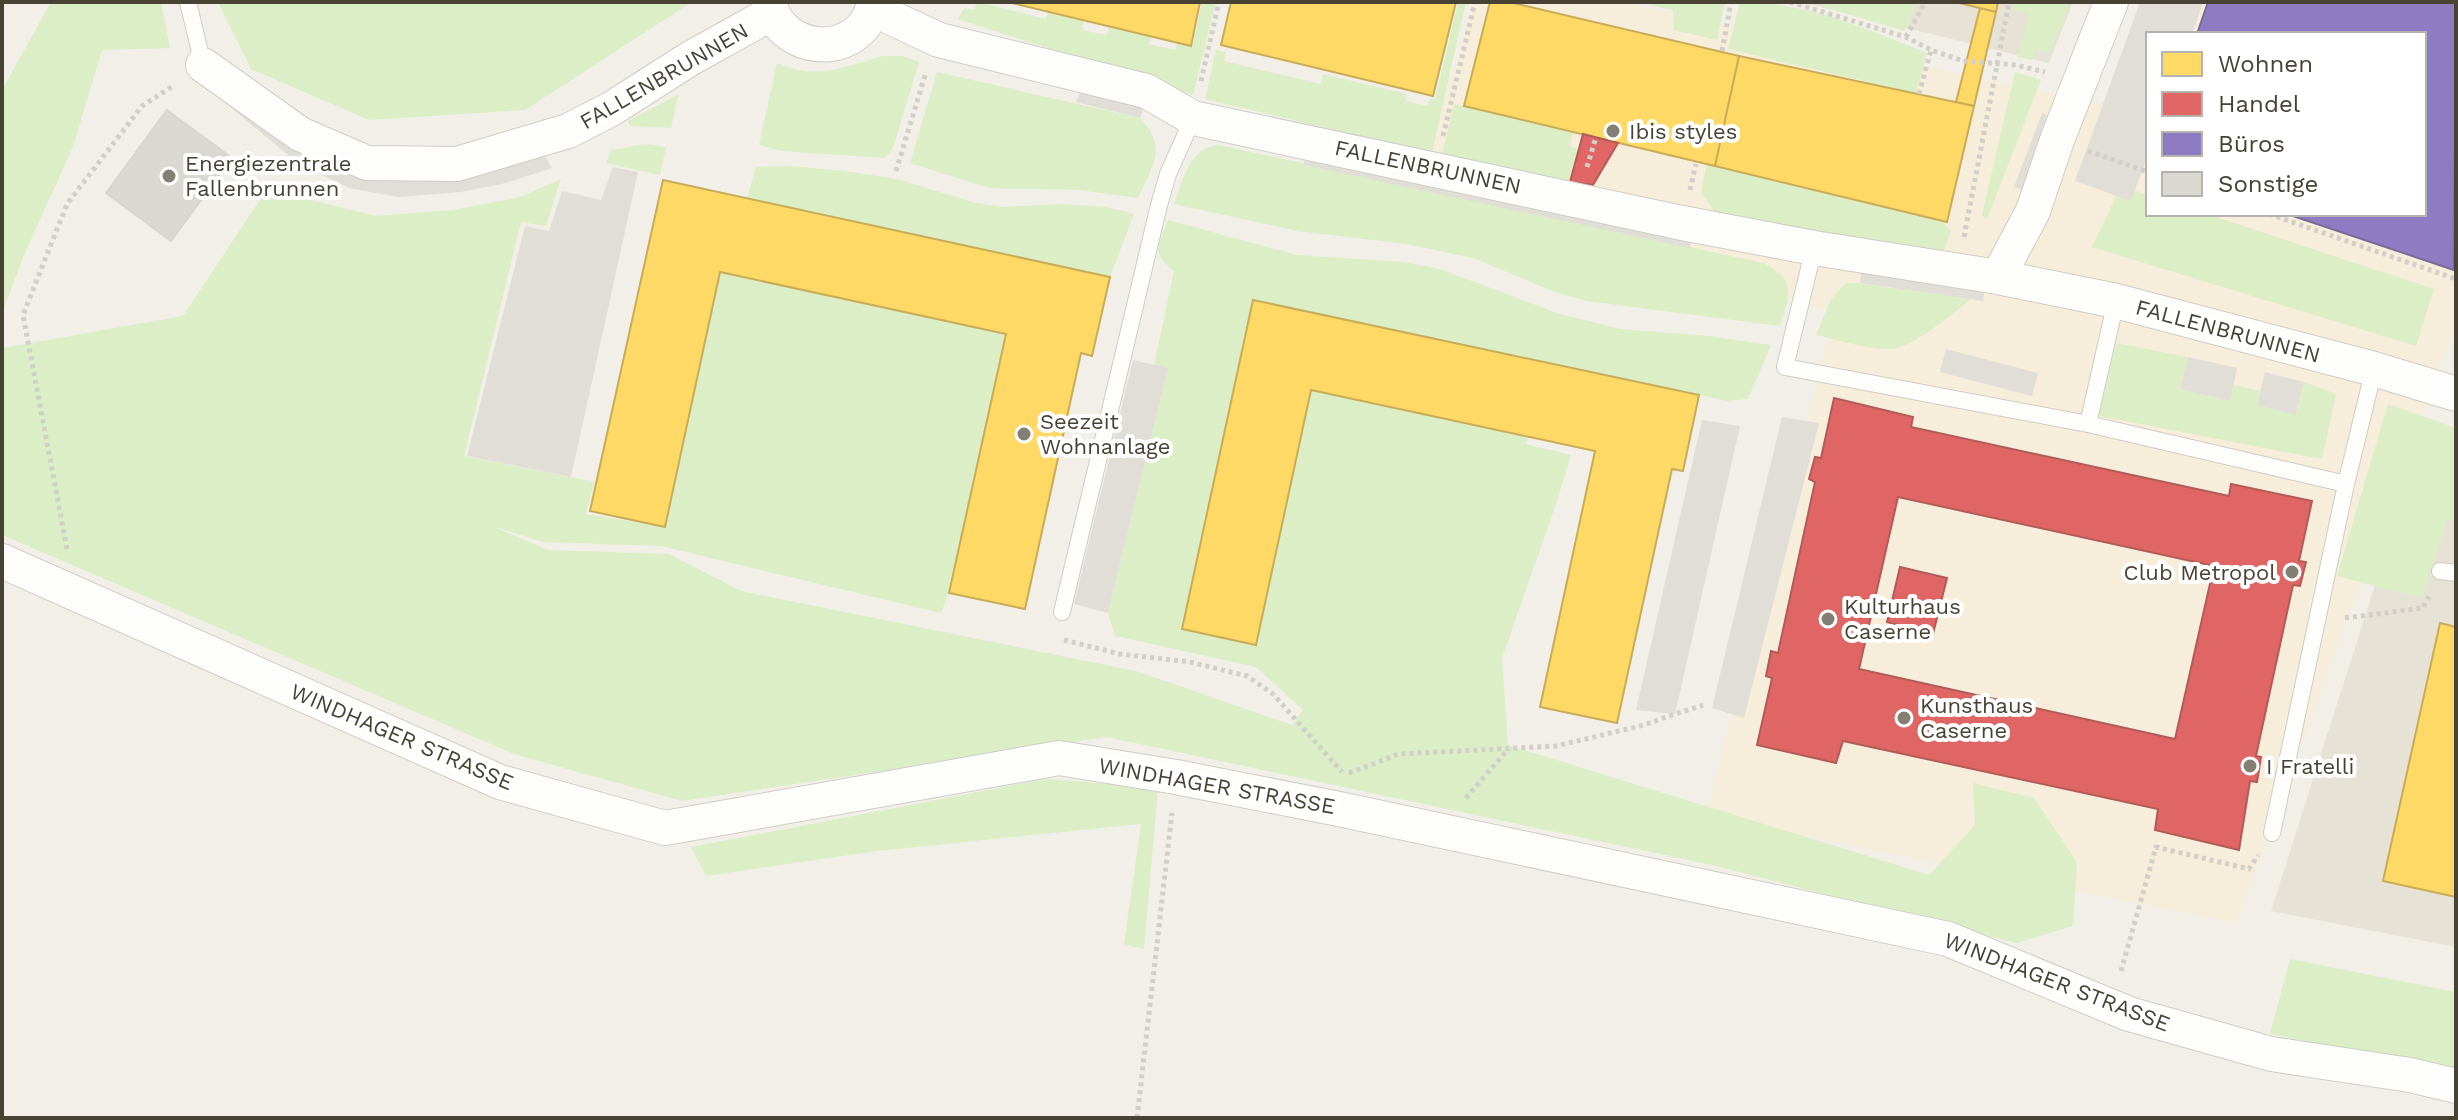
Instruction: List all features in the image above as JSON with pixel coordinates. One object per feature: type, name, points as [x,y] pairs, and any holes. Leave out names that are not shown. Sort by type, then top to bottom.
[{"type":"street","points":[[1998,277],[2033,211],[2111,2]]},
{"type":"street","name":"FALLENBRUNNEN","points":[[203,65],[300,134],[367,163],[457,164],[568,131],[611,109],[770,8],[784,31],[803,42],[824,45],[844,40],[862,28],[874,6],[939,40],[1146,91],[1193,118],[1682,223],[1814,248],[1998,277],[2116,301],[2374,369],[2456,394]]},
{"type":"street","name":"WINDHAGER STRASSE","points":[[2,561],[500,782],[665,828],[1059,758],[1176,777],[1440,830],[1948,939],[2129,1014],[2271,1054],[2410,1075],[2456,1086]]},
{"type":"lane","points":[[188,2],[203,65]]},
{"type":"lane","points":[[1062,612],[1159,205],[1168,174],[1193,118]]},
{"type":"lane","points":[[1814,248],[1785,367],[2088,424],[2346,484]]},
{"type":"lane","points":[[2088,424],[2116,301]]},
{"type":"lane","points":[[2272,833],[2346,484],[2374,369]]},
{"type":"path","points":[[1193,118],[1219,2]]},
{"type":"path","points":[[1435,168],[1475,2]]},
{"type":"path","points":[[1722,51],[1731,2]]},
{"type":"path","points":[[1790,2],[1906,37],[1963,61],[2016,65],[2041,71]]},
{"type":"path","points":[[1906,37],[1925,2]]},
{"type":"path","points":[[1956,271],[2009,2]]},
{"type":"path","points":[[1919,94],[1931,50]]},
{"type":"path","points":[[896,171],[928,63]]},
{"type":"path","points":[[75,595],[23,315],[67,204],[142,106],[203,65]]},
{"type":"path","points":[[2075,147],[2146,171]]},
{"type":"path","points":[[2275,216],[2456,279]]},
{"type":"path","points":[[2316,621],[2423,608],[2448,572]]},
{"type":"path","points":[[1062,612],[1058,639],[1120,654],[1190,662],[1247,676],[1273,694],[1345,775],[1399,754],[1556,746],[1640,726],[1703,705]]},
{"type":"path","points":[[1440,830],[1509,748]]},
{"type":"path","points":[[1137,1118],[1176,777]]},
{"type":"path","points":[[2131,935],[2156,847],[2249,869],[2272,833]]},
{"type":"shaded area","points":[[1474,2],[1620,2],[2105,105],[2153,2],[2456,2],[2456,323],[2236,923],[1706,816],[1835,312],[1410,215]]},
{"type":"shaded area","points":[[1800,2],[2073,2],[2049,63]]},
{"type":"shaded area","points":[[2140,2],[2203,2],[2193,32],[2146,32],[2146,160],[2131,201],[2075,181]]},
{"type":"shaded area","points":[[199,81],[301,145],[542,152],[552,168],[506,183],[461,192],[398,197],[349,188],[300,165]]},
{"type":"shaded area","points":[[1083,84],[1145,104],[1140,118],[1076,102]]},
{"type":"shaded area","points":[[2042,113],[2051,117],[2023,190],[2014,187]]},
{"type":"shaded area","points":[[1305,151],[1693,233],[1690,248],[1304,165]]},
{"type":"shaded area","points":[[613,167],[638,172],[571,477],[467,456],[525,226],[549,231],[562,191],[601,200]]},
{"type":"shaded area","points":[[1862,265],[1986,283],[1983,301],[1860,283]]},
{"type":"shaded area","points":[[1946,349],[2038,373],[2032,396],[1940,372]]},
{"type":"shaded area","points":[[2188,357],[2237,368],[2230,401],[2180,389]]},
{"type":"shaded area","points":[[1133,360],[1168,368],[1108,613],[1074,604]]},
{"type":"shaded area","points":[[2265,372],[2304,382],[2296,415],[2257,405]]},
{"type":"shaded area","points":[[1782,417],[1819,423],[1744,718],[1712,708]]},
{"type":"shaded area","points":[[1702,420],[1740,426],[1675,714],[1636,710]]},
{"type":"shaded area","points":[[2405,491],[2456,506],[2456,947],[2271,911]]},
{"type":"green space","points":[[51,2],[161,2],[170,48],[102,50],[73,147],[24,255],[2,313],[2,90]]},
{"type":"green space","points":[[218,2],[692,2],[525,110],[369,120],[251,69]]},
{"type":"green space","points":[[977,2],[1046,19],[1048,12],[1084,21],[1082,30],[1107,35],[1109,27],[1151,37],[1149,44],[1175,50],[1177,44],[1192,47],[1202,2],[1216,2],[1193,95],[958,19],[964,8],[974,10]]},
{"type":"green space","points":[[1458,2],[1466,2],[1432,153],[1205,99],[1216,50],[1226,52],[1224,61],[1321,84],[1323,74],[1407,94],[1406,101],[1428,106],[1430,99],[1435,100]]},
{"type":"green space","points":[[1652,2],[1725,2],[1717,40],[1674,30],[1673,10],[1651,6]]},
{"type":"green space","points":[[1740,2],[1812,12],[1927,53],[1916,93],[1728,49]]},
{"type":"green space","points":[[1824,2],[1917,2],[1905,31],[1823,7]]},
{"type":"green space","points":[[2015,2],[2070,2],[2050,53],[2035,49],[2033,60],[2017,57],[2029,14],[2013,10]]},
{"type":"green space","points":[[883,56],[903,56],[919,62],[893,148],[885,158],[782,151],[759,145],[777,63],[818,72]]},
{"type":"green space","points":[[937,72],[1140,118],[1149,129],[1156,148],[1152,167],[1138,198],[1079,190],[989,188],[910,163]]},
{"type":"green space","points":[[2015,72],[2041,80],[1987,219],[1982,215]]},
{"type":"green space","points":[[679,94],[671,128],[630,126],[628,121]]},
{"type":"green space","points":[[1454,104],[1573,133],[1570,146],[1578,149],[1568,183],[1442,156]]},
{"type":"green space","points":[[645,144],[666,147],[660,175],[606,163],[611,150]]},
{"type":"green space","points":[[1219,145],[1763,263],[1786,282],[1788,297],[1784,315],[1780,326],[1586,301],[1555,292],[1473,258],[1406,244],[1297,231],[1174,204],[1194,158],[1209,147]]},
{"type":"green space","points":[[1707,164],[1944,221],[1951,231],[1943,253],[1856,241],[1714,211],[1701,193]]},
{"type":"green space","points":[[789,166],[897,179],[976,203],[1003,207],[1061,204],[1106,207],[1134,214],[1110,277],[747,198],[756,167]]},
{"type":"green space","points":[[561,179],[546,226],[521,222],[464,456],[594,482],[586,514],[665,527],[720,272],[1006,334],[949,593],[941,613],[661,546],[543,542],[492,526],[548,550],[669,554],[741,591],[1136,671],[1292,725],[1303,710],[1256,667],[1115,636],[1108,613],[1168,368],[1154,365],[1174,271],[1161,259],[1158,248],[1168,220],[1297,255],[1404,262],[1440,269],[1557,313],[1620,329],[1709,336],[1771,345],[1748,399],[1727,401],[1254,300],[1183,629],[1256,645],[1311,390],[1529,437],[1525,444],[1571,455],[1502,658],[1508,745],[1929,875],[1975,825],[1973,783],[2034,798],[2077,862],[2073,926],[2017,943],[1712,865],[1107,737],[682,801],[514,754],[2,535],[2,348],[183,316],[267,189],[376,216],[453,210],[520,197]]},
{"type":"green space","points":[[2121,186],[2146,194],[2146,216],[2213,216],[2434,289],[2416,346],[2092,247]]},
{"type":"green space","points":[[1846,283],[1971,299],[1916,340],[1897,348],[1879,349],[1816,335],[1831,299]]},
{"type":"green space","points":[[2116,343],[2188,357],[2180,389],[2229,401],[2234,385],[2260,391],[2257,405],[2297,414],[2304,382],[2336,394],[2322,459],[2099,416]]},
{"type":"green space","points":[[2388,404],[2456,428],[2456,521],[2448,519],[2422,598],[2337,576]]},
{"type":"green space","points":[[1046,779],[1158,788],[1144,949],[1124,944],[1141,824],[877,851],[706,876],[691,847]]},
{"type":"green space","points":[[2290,959],[2456,992],[2456,1072],[2270,1034]]},
{"type":"building: Wohnen","points":[[1008,2],[1200,2],[1191,46]]},
{"type":"building: Wohnen","points":[[1231,2],[1456,2],[1433,96],[1221,45]]},
{"type":"building: Wohnen","points":[[1490,2],[1509,2],[1739,56],[1715,166],[1464,106]]},
{"type":"building: Wohnen","points":[[1955,2],[1998,2],[1996,12]]},
{"type":"building: Wohnen","points":[[1980,8],[1996,12],[1974,106],[1956,102]]},
{"type":"building: Wohnen","points":[[1739,56],[1974,106],[1947,222],[1715,166]]},
{"type":"building: Wohnen","name":"Seezeit Wohnanlage","points":[[663,180],[1110,277],[1092,356],[1081,353],[1025,609],[949,593],[1006,334],[720,272],[665,527],[590,511]]},
{"type":"building: Wohnen","points":[[1253,300],[1699,395],[1683,471],[1672,469],[1617,723],[1540,707],[1595,451],[1311,390],[1256,645],[1182,629]]},
{"type":"building: Wohnen","points":[[2440,623],[2456,627],[2456,897],[2383,881]]},
{"type":"building: Handel","points":[[1583,134],[1618,143],[1593,185],[1570,182]]},
{"type":"building: Handel","name":"Kulturhaus Caserne","points":[[1834,398],[1913,417],[1911,427],[2229,496],[2231,484],[2312,501],[2299,561],[2306,562],[2300,586],[2293,585],[2256,756],[2261,757],[2257,782],[2250,781],[2239,850],[2155,830],[2158,809],[1843,741],[1836,763],[1757,745],[1772,678],[1766,676],[1771,651],[1778,653],[1815,482],[1809,479],[1815,457],[1821,458]],"holes":[[[1898,497],[2214,566],[2175,739],[1859,669]]]},
{"type":"building: Handel","points":[[1900,567],[1947,578],[1933,634],[1887,622]]},
{"type":"building: Büros","points":[[2208,2],[2456,2],[2454,270],[2293,216],[2426,216],[2426,32],[2198,32]]},
{"type":"building: Sonstige","name":"Energiezentrale Fallenbrunnen","points":[[167,110],[232,158],[171,241],[106,193]]},
{"type":"place","name":"Ibis styles","points":[[1613,131]]},
{"type":"place","name":"Energiezentrale Fallenbrunnen","points":[[169,176]]},
{"type":"place","name":"Seezeit Wohnanlage","points":[[1024,434]]},
{"type":"place","name":"Club Metropol","points":[[2292,572]]},
{"type":"place","name":"Kulturhaus Caserne","points":[[1828,619]]},
{"type":"place","name":"Kunsthaus Caserne","points":[[1904,718]]},
{"type":"place","name":"I Fratelli","points":[[2250,766]]}]
